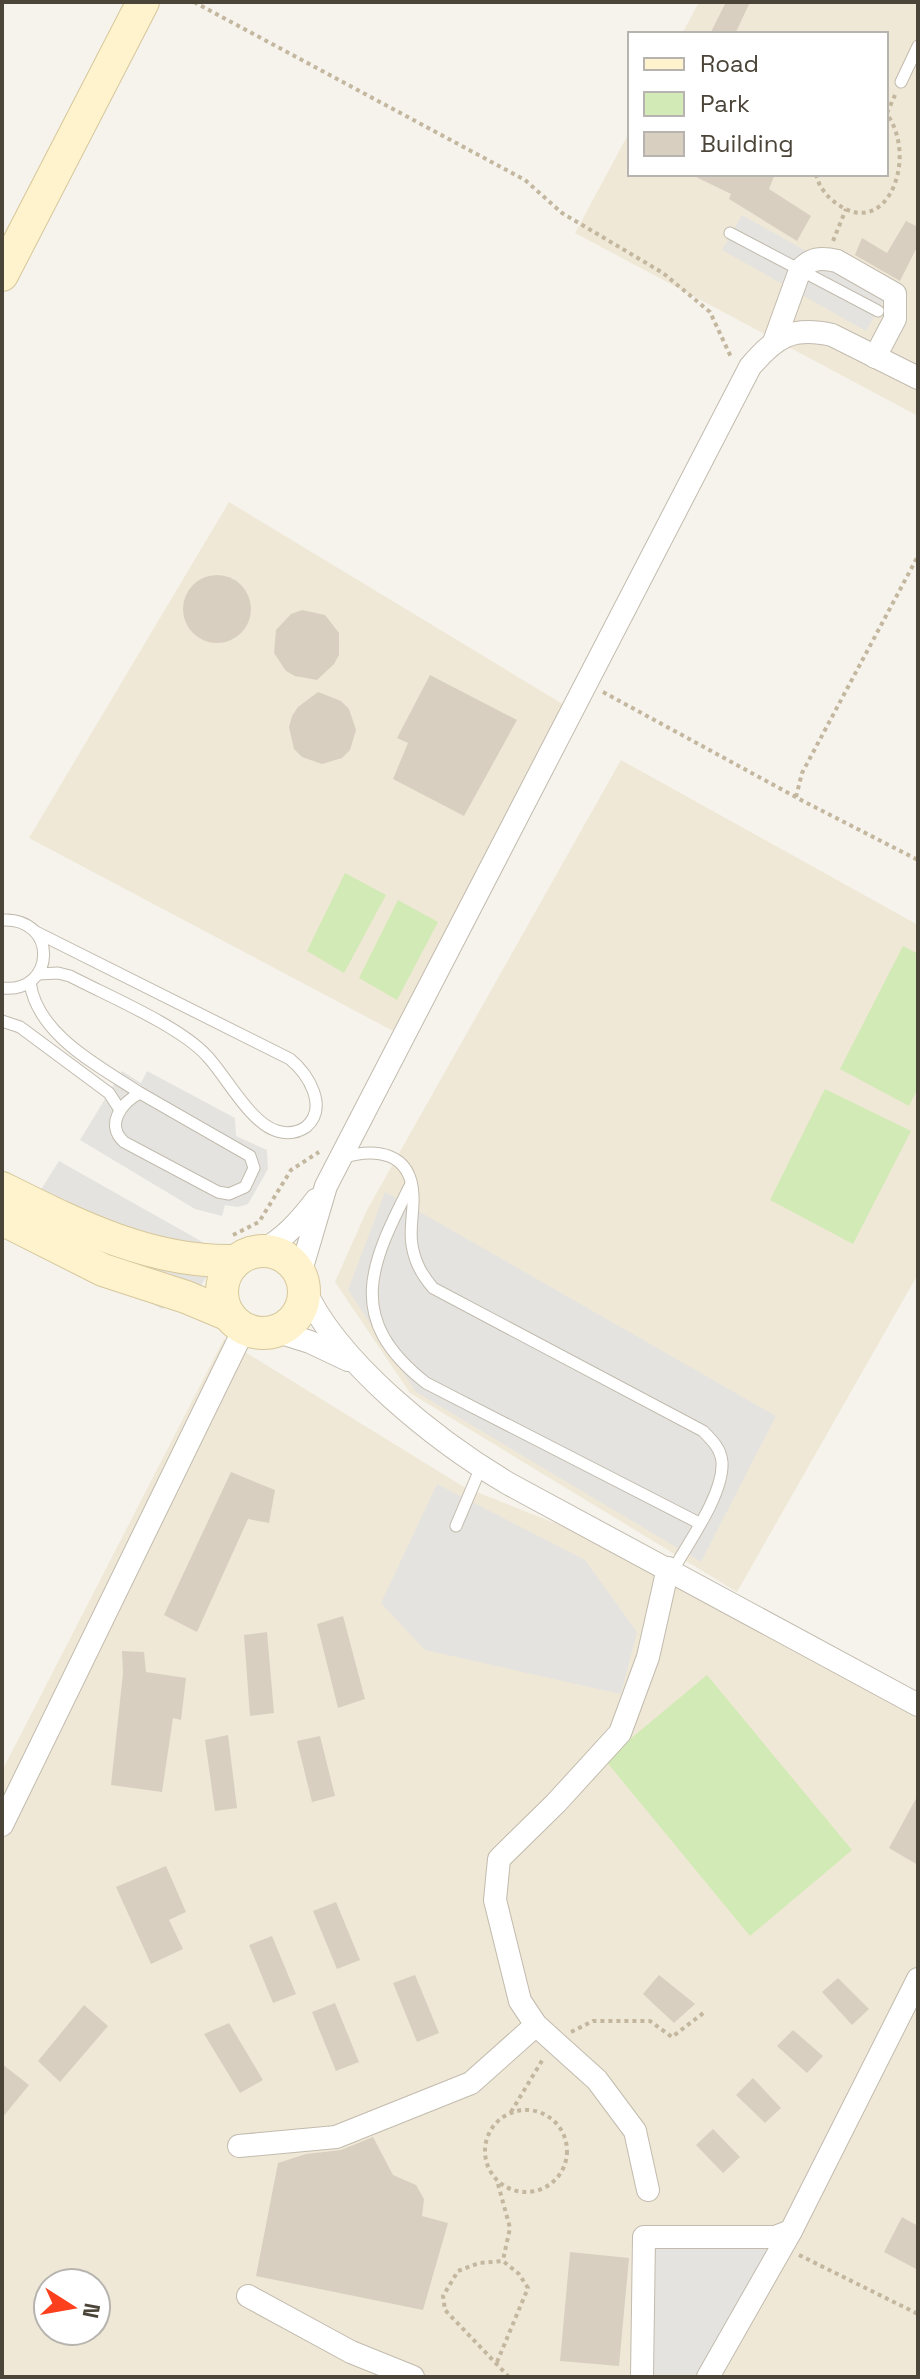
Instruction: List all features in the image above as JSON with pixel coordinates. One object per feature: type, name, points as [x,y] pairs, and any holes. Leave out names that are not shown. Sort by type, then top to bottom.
[{"type":"street","points":[[2,275],[143,2]]},
{"type":"street","points":[[774,342],[800,270],[816,258],[827,258],[895,294],[895,319],[875,357]]},
{"type":"street","points":[[249,1325],[291,1322],[299,1312],[303,1300],[302,1280],[332,1154],[585,682],[742,379],[765,348],[783,336],[799,331],[832,335],[918,378]]},
{"type":"street","points":[[2,1188],[109,1239],[187,1259],[278,1242],[326,1186]]},
{"type":"street","points":[[2,1219],[103,1270],[195,1301],[249,1325],[310,1342],[360,1366]]},
{"type":"street","points":[[242,1250],[282,1255],[292,1263],[326,1328],[360,1366],[425,1425],[481,1467],[918,1705]]},
{"type":"street","points":[[242,1250],[223,1282],[222,1296],[249,1325]]},
{"type":"street","points":[[2,1825],[249,1325]]},
{"type":"street","points":[[648,2190],[635,2131],[597,2080],[536,2025],[520,2001],[495,1900],[499,1859],[620,1733],[648,1657],[671,1569]]},
{"type":"street","points":[[708,2377],[787,2239],[918,1979]]},
{"type":"street","points":[[239,2146],[336,2137],[471,2083],[536,2025]]},
{"type":"street","points":[[642,2377],[644,2237],[787,2239]]},
{"type":"street","points":[[248,2296],[351,2352],[413,2377]]},
{"type":"lane","points":[[901,82],[918,46]]},
{"type":"lane","points":[[730,233],[878,311]]},
{"type":"lane","points":[[2,920],[23,922],[36,932],[290,1059],[311,1083],[316,1107],[313,1117],[299,1131],[288,1133],[267,1126],[195,1044],[70,976],[34,978],[7,988],[2,997]]},
{"type":"lane","points":[[36,932],[44,954],[34,978],[36,1007],[51,1026],[84,1055],[140,1093],[250,1156],[254,1168],[245,1187],[229,1194],[218,1192],[117,1136],[115,1126],[123,1104],[140,1093]]},
{"type":"lane","points":[[2,1021],[20,1027],[109,1093],[120,1110]]},
{"type":"lane","points":[[332,1154],[373,1152],[402,1163],[411,1184],[413,1250],[422,1275],[433,1288],[703,1431],[716,1445],[722,1460],[720,1478],[699,1523],[671,1569]]},
{"type":"lane","points":[[411,1184],[384,1239],[372,1280],[371,1295],[376,1318],[399,1360],[426,1383],[699,1523]]},
{"type":"lane","points":[[456,1526],[481,1467]]},
{"type":"path","points":[[194,2],[525,180],[562,213],[663,273],[710,312],[742,379]]},
{"type":"path","points":[[888,109],[901,82]]},
{"type":"path","points":[[888,114],[901,123]]},
{"type":"path","points":[[817,176],[826,194],[846,209],[870,212],[893,203]]},
{"type":"path","points":[[827,258],[846,209]]},
{"type":"path","points":[[796,797],[802,773],[918,556]]},
{"type":"path","points":[[585,682],[918,860]]},
{"type":"path","points":[[242,1250],[291,1170],[332,1154]]},
{"type":"path","points":[[511,2112],[554,2040],[593,2021],[650,2021],[672,2037],[706,2011]]},
{"type":"path","points":[[525,2109],[538,2111],[560,2126],[568,2152],[565,2165],[549,2186],[523,2193],[509,2189],[489,2170],[485,2143],[499,2119],[511,2112],[525,2109]]},
{"type":"path","points":[[498,2181],[510,2228],[503,2261]]},
{"type":"path","points":[[787,2239],[834,2274],[918,2314]]},
{"type":"path","points":[[497,2362],[528,2288],[519,2274],[503,2261],[479,2263],[458,2271],[443,2296],[445,2310],[509,2377]]},
{"type":"shaded area","points":[[699,2],[918,2],[918,416],[575,233],[628,135],[628,176],[888,176],[888,32],[683,32]]},
{"type":"shaded area","points":[[742,215],[886,296],[866,331],[722,250]]},
{"type":"shaded area","points":[[229,502],[566,706],[395,1032],[29,838]]},
{"type":"shaded area","points":[[621,760],[918,925],[918,1274],[737,1592],[410,1393],[335,1282],[367,1210]]},
{"type":"shaded area","points":[[122,1071],[141,1083],[147,1071],[235,1118],[236,1136],[267,1150],[268,1169],[248,1204],[238,1207],[225,1205],[222,1216],[195,1209],[80,1140]]},
{"type":"shaded area","points":[[59,1161],[222,1253],[194,1296],[162,1309],[28,1239],[30,1207]]},
{"type":"shaded area","points":[[385,1192],[776,1416],[701,1562],[416,1392],[348,1290]]},
{"type":"shaded area","points":[[224,1339],[464,1487],[668,1568],[918,1701],[918,2377],[2,2377],[2,1771]]},
{"type":"shaded area","points":[[437,1484],[585,1560],[637,1632],[621,1694],[425,1650],[381,1603]]},
{"type":"shaded area","points":[[654,2248],[782,2248],[717,2377],[651,2377]]},
{"type":"green space","points":[[345,873],[386,895],[344,973],[307,951]]},
{"type":"green space","points":[[398,900],[438,922],[397,1000],[359,978]]},
{"type":"green space","points":[[903,946],[918,954],[918,1088],[909,1106],[840,1069]]},
{"type":"green space","points":[[825,1089],[911,1131],[853,1244],[770,1200]]},
{"type":"green space","points":[[707,1675],[852,1850],[750,1936],[605,1760]]},
{"type":"building","points":[[726,2],[750,2],[736,32],[711,32]]},
{"type":"building","points":[[694,176],[774,176],[769,189],[811,216],[797,241],[729,199],[731,194]]},
{"type":"building","points":[[906,221],[918,227],[918,245],[900,281],[855,255],[862,238],[887,253]]},
{"type":"building","points":[[217,575],[241,585],[251,609],[241,633],[217,643],[193,633],[183,609],[193,585]]},
{"type":"building","points":[[302,610],[325,615],[339,633],[339,655],[317,680],[286,671],[274,653],[276,630],[291,614]]},
{"type":"building","points":[[430,675],[517,720],[464,816],[393,779],[408,743],[397,738]]},
{"type":"building","points":[[318,692],[341,701],[349,709],[356,730],[350,750],[342,758],[322,764],[302,757],[294,749],[289,727],[298,707]]},
{"type":"building","points":[[231,1472],[275,1490],[269,1523],[248,1519],[197,1632],[164,1615]]},
{"type":"building","points":[[343,1616],[365,1699],[338,1708],[317,1624]]},
{"type":"building","points":[[267,1632],[274,1713],[250,1716],[244,1635]]},
{"type":"building","points":[[122,1651],[144,1652],[146,1672],[186,1678],[181,1720],[173,1718],[162,1792],[111,1785],[123,1673]]},
{"type":"building","points":[[228,1735],[237,1808],[215,1811],[205,1740]]},
{"type":"building","points":[[320,1736],[335,1796],[312,1802],[297,1741]]},
{"type":"building","points":[[918,1795],[918,1865],[889,1848]]},
{"type":"building","points":[[166,1866],[186,1912],[169,1920],[183,1949],[151,1964],[116,1887]]},
{"type":"building","points":[[336,1902],[360,1960],[337,1969],[313,1911]]},
{"type":"building","points":[[272,1936],[296,1994],[273,2003],[249,1945]]},
{"type":"building","points":[[415,1975],[439,2033],[417,2042],[393,1983]]},
{"type":"building","points":[[659,1975],[695,2004],[674,2023],[643,1994]]},
{"type":"building","points":[[838,1978],[869,2009],[852,2025],[822,1992]]},
{"type":"building","points":[[335,2003],[359,2062],[336,2071],[312,2012]]},
{"type":"building","points":[[84,2005],[108,2026],[60,2082],[38,2061]]},
{"type":"building","points":[[229,2023],[263,2080],[240,2093],[204,2034]]},
{"type":"building","points":[[793,2030],[823,2056],[807,2073],[777,2046]]},
{"type":"building","points":[[2,2064],[29,2085],[2,2118]]},
{"type":"building","points":[[753,2078],[781,2108],[765,2123],[736,2095]]},
{"type":"building","points":[[713,2129],[740,2157],[723,2173],[696,2145]]},
{"type":"building","points":[[373,2137],[393,2175],[416,2185],[424,2199],[422,2216],[448,2223],[423,2310],[256,2276],[278,2163],[306,2154],[341,2150]]},
{"type":"building","points":[[902,2217],[918,2226],[918,2270],[884,2252]]},
{"type":"building","points":[[570,2252],[629,2258],[619,2366],[560,2361]]}]
